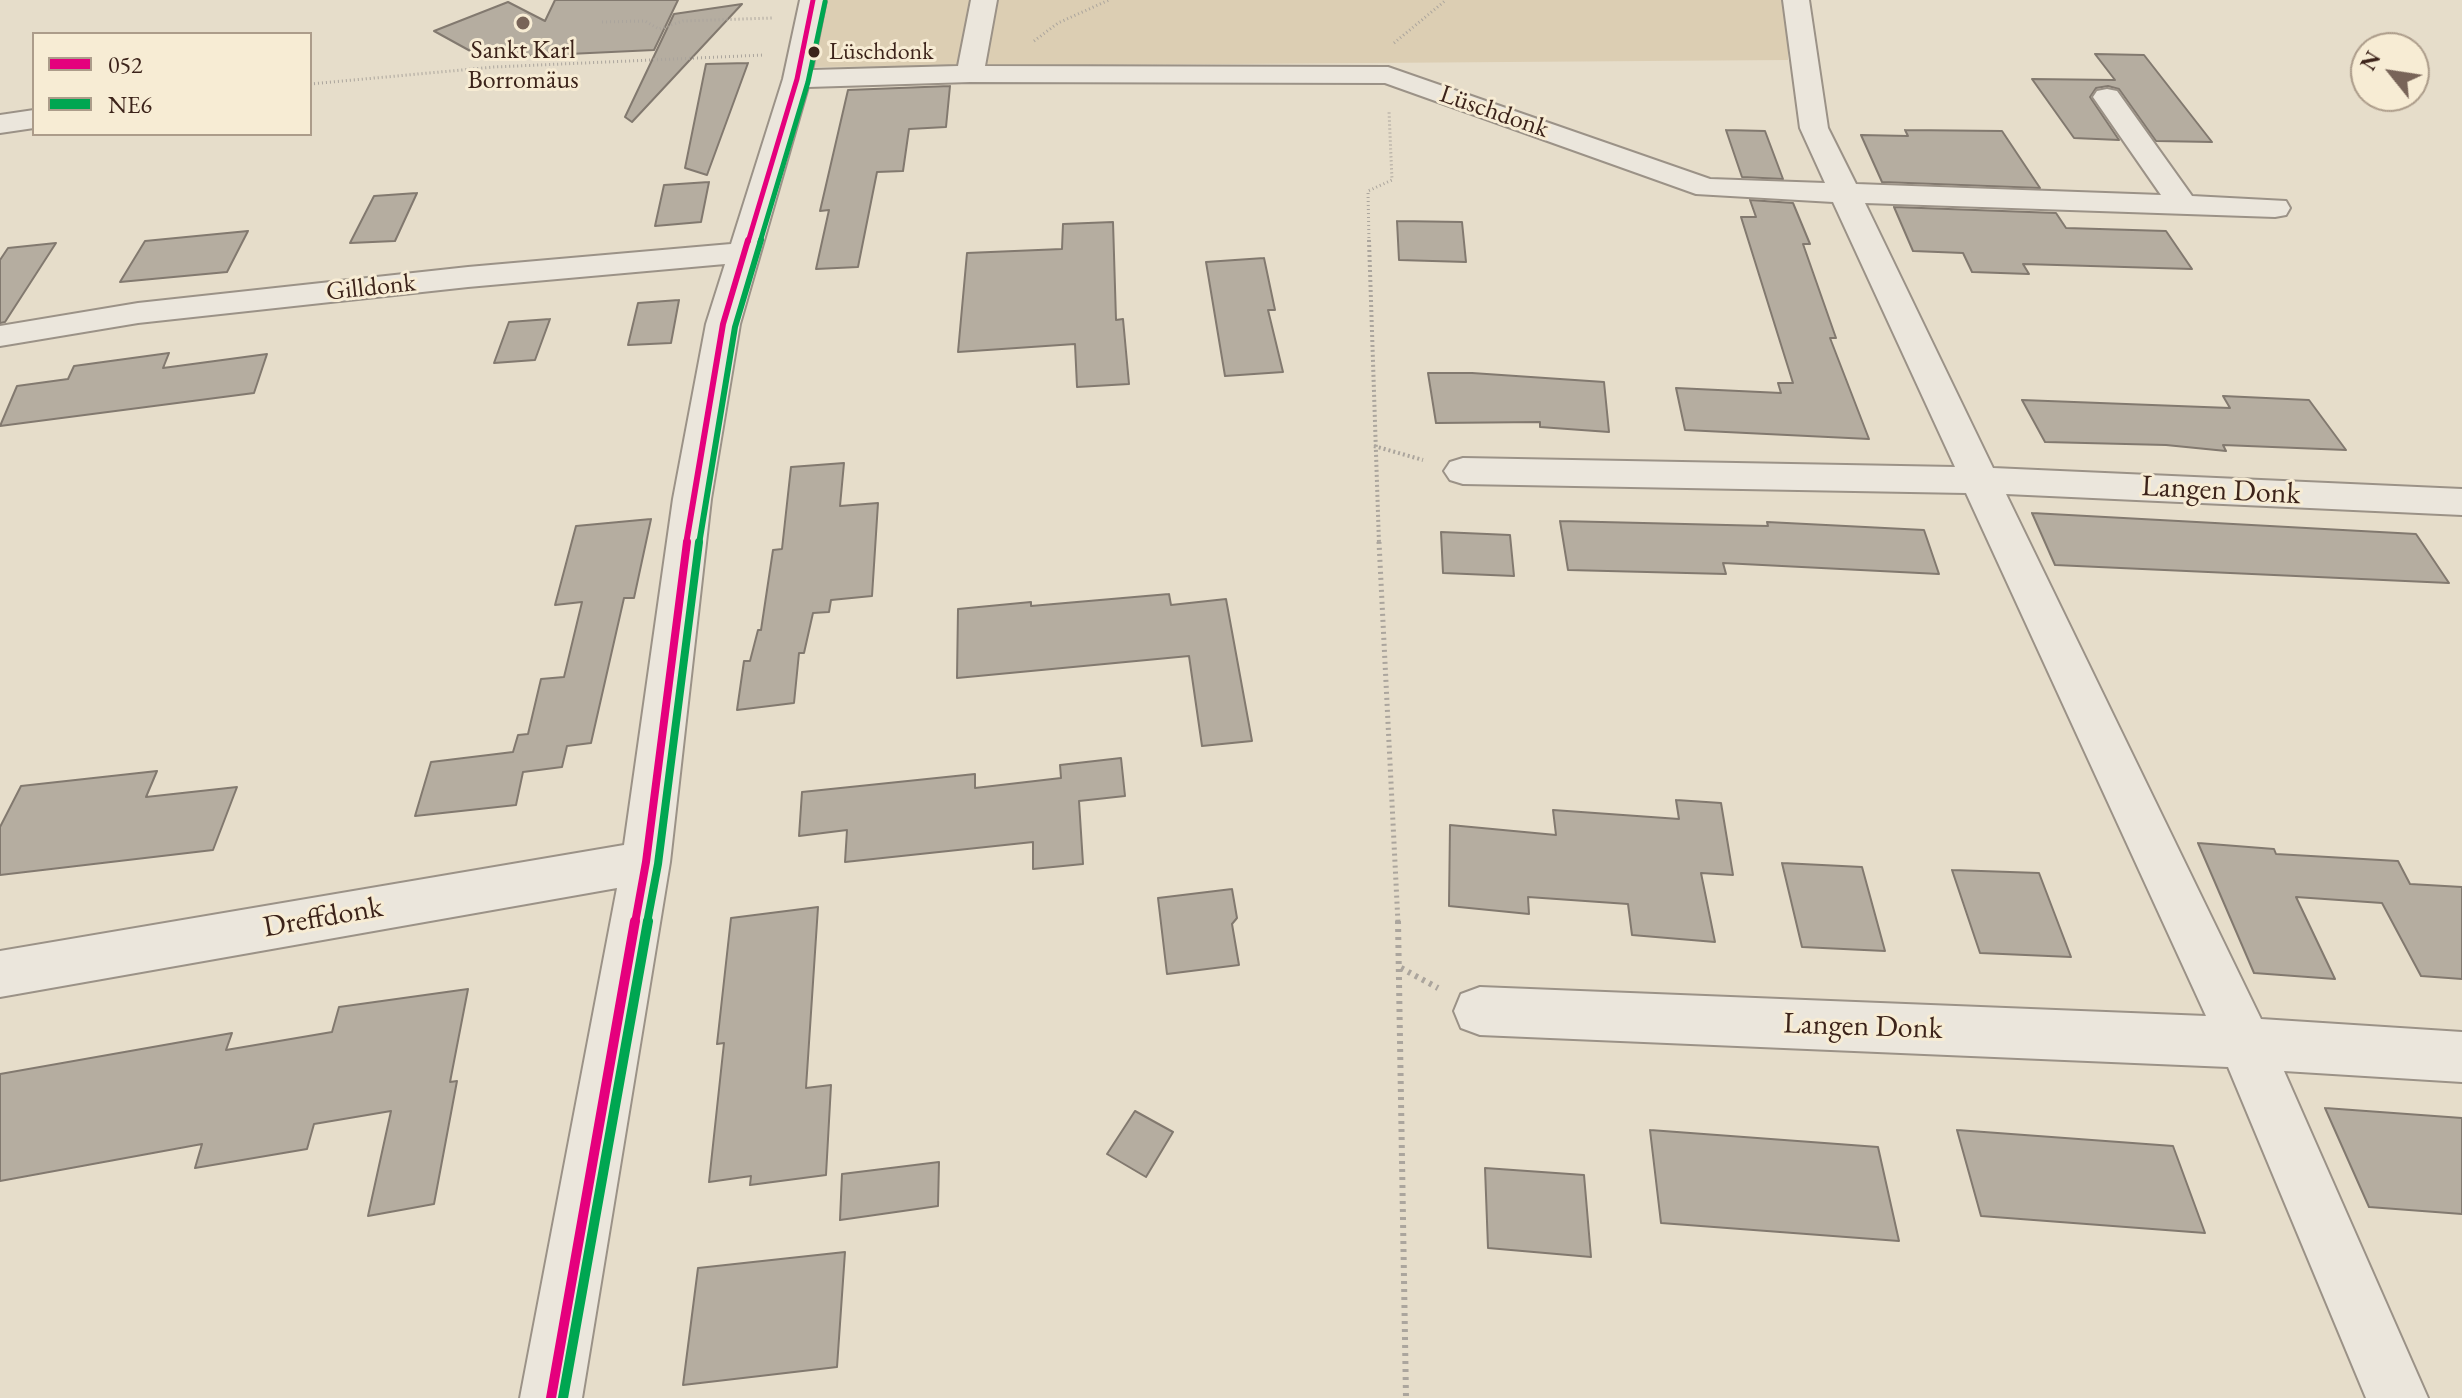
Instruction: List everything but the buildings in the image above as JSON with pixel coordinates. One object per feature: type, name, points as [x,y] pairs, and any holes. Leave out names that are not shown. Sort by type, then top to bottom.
[{"type":"street","points":[[979,74],[984,0]]},
{"type":"street","points":[[1796,0],[1814,128],[2245,1043],[2397,1398]]},
{"type":"street","points":[[551,1398],[646,862],[692,499],[723,324],[805,37]]},
{"type":"street","name":"Lüschdonk","points":[[805,37],[979,74],[1388,62],[1707,188],[2275,208]]},
{"type":"street","points":[[2107,97],[2184,206]]},
{"type":"street","points":[[0,124],[32,119]]},
{"type":"street","name":"Gilldonk","points":[[0,336],[154,311],[468,277],[743,253]]},
{"type":"street","name":"Langen Donk","points":[[1463,471],[1980,480],[2462,502]]},
{"type":"street","name":"Dreffdonk","points":[[0,974],[646,862]]},
{"type":"street","name":"Langen Donk","points":[[1480,1011],[2245,1043],[2462,1057]]},
{"type":"path","points":[[979,74],[1058,23],[1109,0]]},
{"type":"path","points":[[1406,1398],[1400,968],[1374,446],[1368,191],[1392,180],[1388,62],[1446,0]]},
{"type":"path","points":[[602,22],[645,21],[659,29],[683,21],[805,37]]},
{"type":"path","points":[[312,84],[805,37]]},
{"type":"path","points":[[1374,446],[1463,471]]},
{"type":"shaded area","points":[[825,0],[1788,0],[1788,60],[806,67]]},
{"type":"transit line","name":"052","points":[[551,1398],[646,862],[692,499],[723,324],[797,79],[813,0]]},
{"type":"transit line","name":"NE6","points":[[563,1398],[658,864],[704,501],[735,327],[808,82],[825,2]]},
{"type":"place","name":"Sankt Karl Borromäus","points":[[523,23]]},
{"type":"place","name":"Lüschdonk","points":[[814,52]]}]
